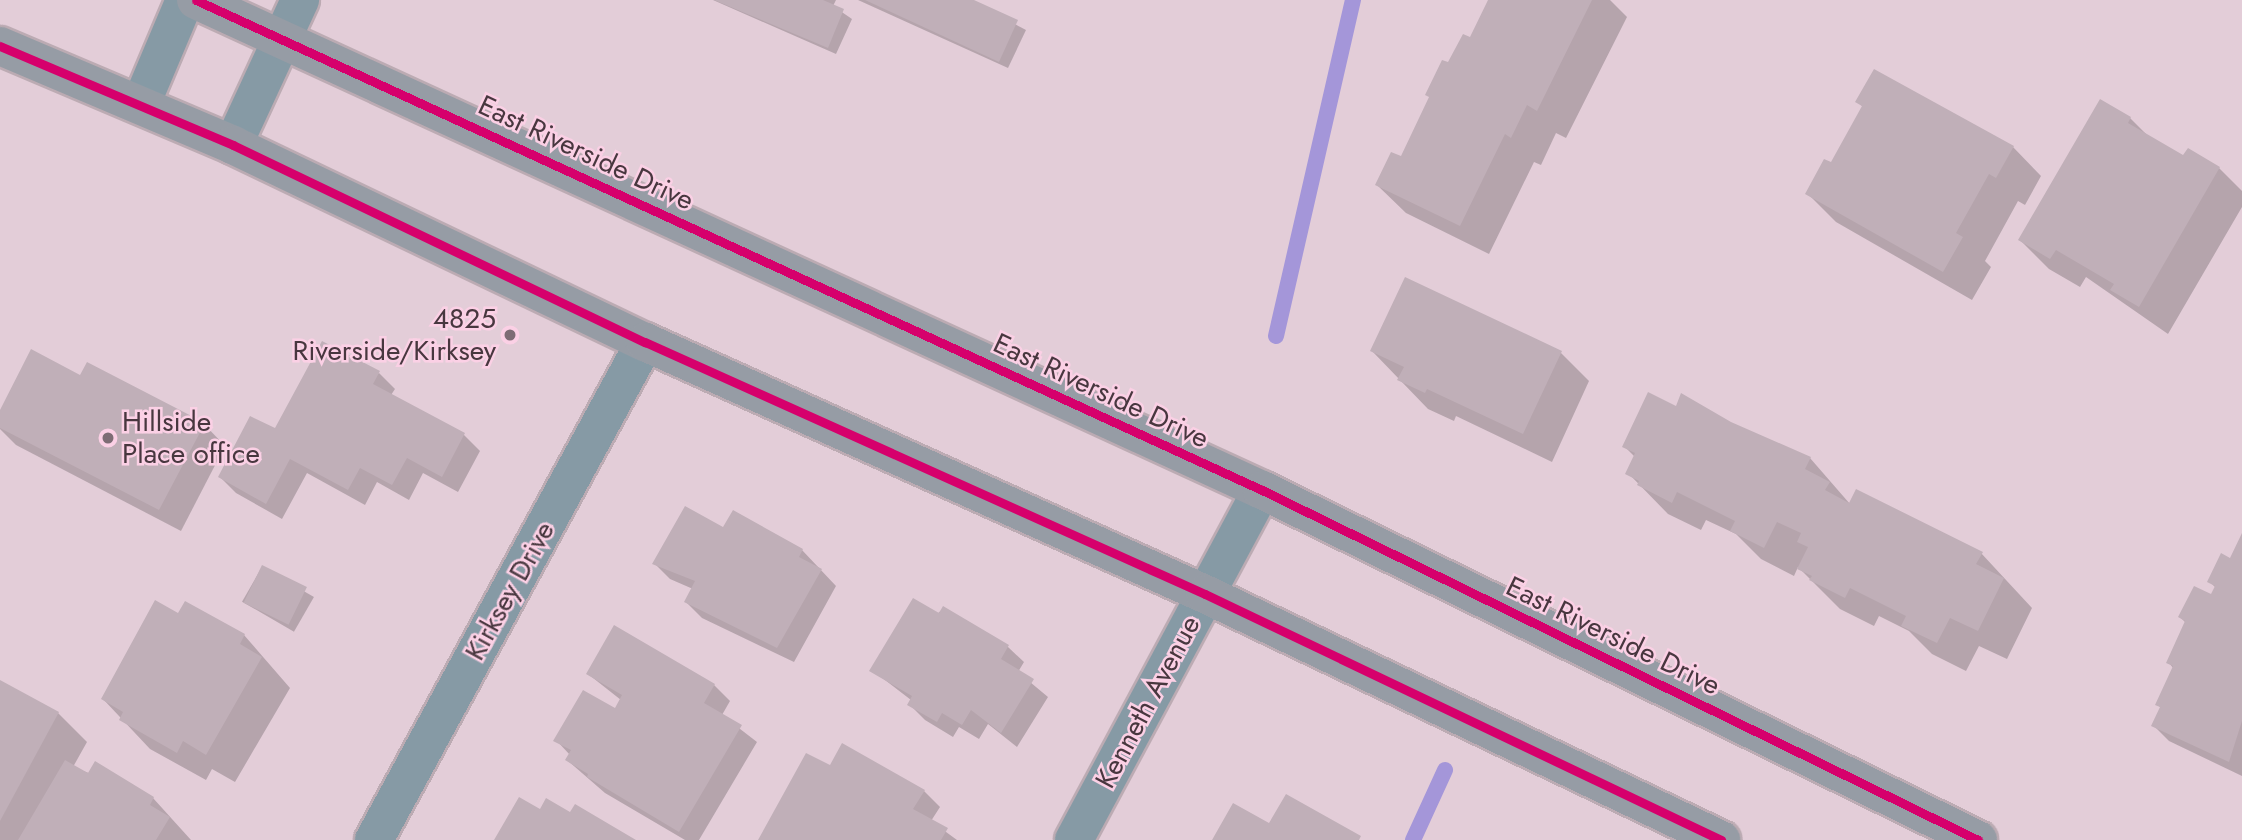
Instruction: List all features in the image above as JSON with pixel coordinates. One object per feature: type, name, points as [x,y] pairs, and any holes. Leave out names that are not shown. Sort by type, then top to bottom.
[{"type":"main road","name":"East Riverside Drive","points":[[196,0],[1262,490],[1978,840]]},
{"type":"main road","points":[[0,46],[233,145],[645,342],[1205,594],[1721,840]]},
{"type":"street","points":[[141,104],[185,0]]},
{"type":"street","points":[[233,145],[300,0]]},
{"type":"street","name":"Kirksey Drive","points":[[374,840],[645,342]]},
{"type":"street","name":"Kenneth Avenue","points":[[1074,840],[1262,490]]},
{"type":"building","points":[[714,0],[823,0],[844,9],[828,48]]},
{"type":"building","points":[[865,0],[974,0],[1018,20],[999,62]]},
{"type":"building","points":[[1488,0],[1592,0],[1537,111],[1527,105],[1511,138],[1505,134],[1460,226],[1375,185],[1391,152],[1401,156],[1429,97],[1425,95],[1442,60],[1448,62],[1463,34],[1470,37]]},
{"type":"building","points":[[1874,69],[2014,146],[1996,178],[1989,174],[1956,233],[1963,237],[1943,272],[1805,194],[1824,159],[1831,162],[1862,106],[1855,102]]},
{"type":"building","points":[[2100,99],[2131,117],[2128,123],[2183,155],[2188,148],[2220,167],[2139,307],[2110,290],[2114,284],[2056,250],[2050,259],[2018,240]]},
{"type":"building","points":[[1405,277],[1562,351],[1523,434],[1427,389],[1425,393],[1397,380],[1404,367],[1370,351]]},
{"type":"building","points":[[322,341],[380,371],[373,384],[465,433],[442,477],[407,458],[392,485],[360,468],[348,490],[290,459],[266,504],[218,477],[250,416],[275,428]]},
{"type":"building","name":"Hillside Place office","points":[[31,349],[80,375],[87,362],[205,423],[159,510],[0,428],[0,410]]},
{"type":"building","points":[[1648,392],[1676,406],[1681,393],[1731,422],[1811,457],[1805,469],[1830,482],[1825,490],[1849,503],[1856,489],[1983,552],[1976,564],[2004,578],[1978,631],[1950,618],[1937,643],[1901,626],[1906,616],[1850,588],[1845,598],[1809,580],[1812,576],[1797,569],[1808,547],[1797,542],[1801,533],[1777,522],[1764,548],[1730,531],[1735,521],[1677,492],[1672,503],[1637,485],[1639,481],[1625,474],[1635,453],[1622,447]]},
{"type":"building","points":[[685,506],[723,527],[733,510],[803,549],[799,557],[822,569],[777,648],[684,602],[695,581],[652,564]]},
{"type":"building","points":[[2242,533],[2242,721],[2229,762],[2151,726],[2160,707],[2155,705],[2173,666],[2166,663],[2185,621],[2178,617],[2194,586],[2211,594],[2215,586],[2207,582],[2221,553],[2230,558]]},
{"type":"building","points":[[262,565],[307,587],[289,625],[244,603]]},
{"type":"building","points":[[913,598],[939,613],[943,606],[1009,645],[1001,659],[1034,679],[1001,733],[971,710],[962,725],[942,713],[937,722],[907,705],[912,696],[869,671]]},
{"type":"building","points":[[155,600],[178,613],[185,601],[245,634],[240,644],[262,657],[206,755],[183,741],[177,753],[119,720],[123,712],[101,699]]},
{"type":"building","points":[[614,625],[715,684],[704,703],[742,725],[679,832],[587,777],[588,774],[565,760],[571,750],[553,741],[583,690],[615,708],[622,695],[586,674]]},
{"type":"building","points":[[0,680],[59,712],[0,821]]},
{"type":"building","points":[[842,743],[925,790],[913,809],[948,828],[941,840],[758,840],[806,753],[830,765]]},
{"type":"building","points":[[65,760],[88,773],[95,761],[154,797],[150,805],[170,817],[156,840],[18,840]]},
{"type":"building","points":[[1286,794],[1361,836],[1359,840],[1212,840],[1233,803],[1269,823]]},
{"type":"building","points":[[519,797],[540,809],[546,798],[570,812],[575,804],[636,840],[494,840]]},
{"type":"waterway","points":[[1276,336],[1353,0]]},
{"type":"waterway","points":[[1413,840],[1445,770]]},
{"type":"cycle path","points":[[196,0],[1262,490],[1978,840]]},
{"type":"cycle path","points":[[0,46],[233,145],[645,342],[1205,594],[1721,840]]},
{"type":"place","name":"4825 Riverside/Kirksey","points":[[510,335]]},
{"type":"place","name":"Hillside Place office","points":[[108,438]]}]
